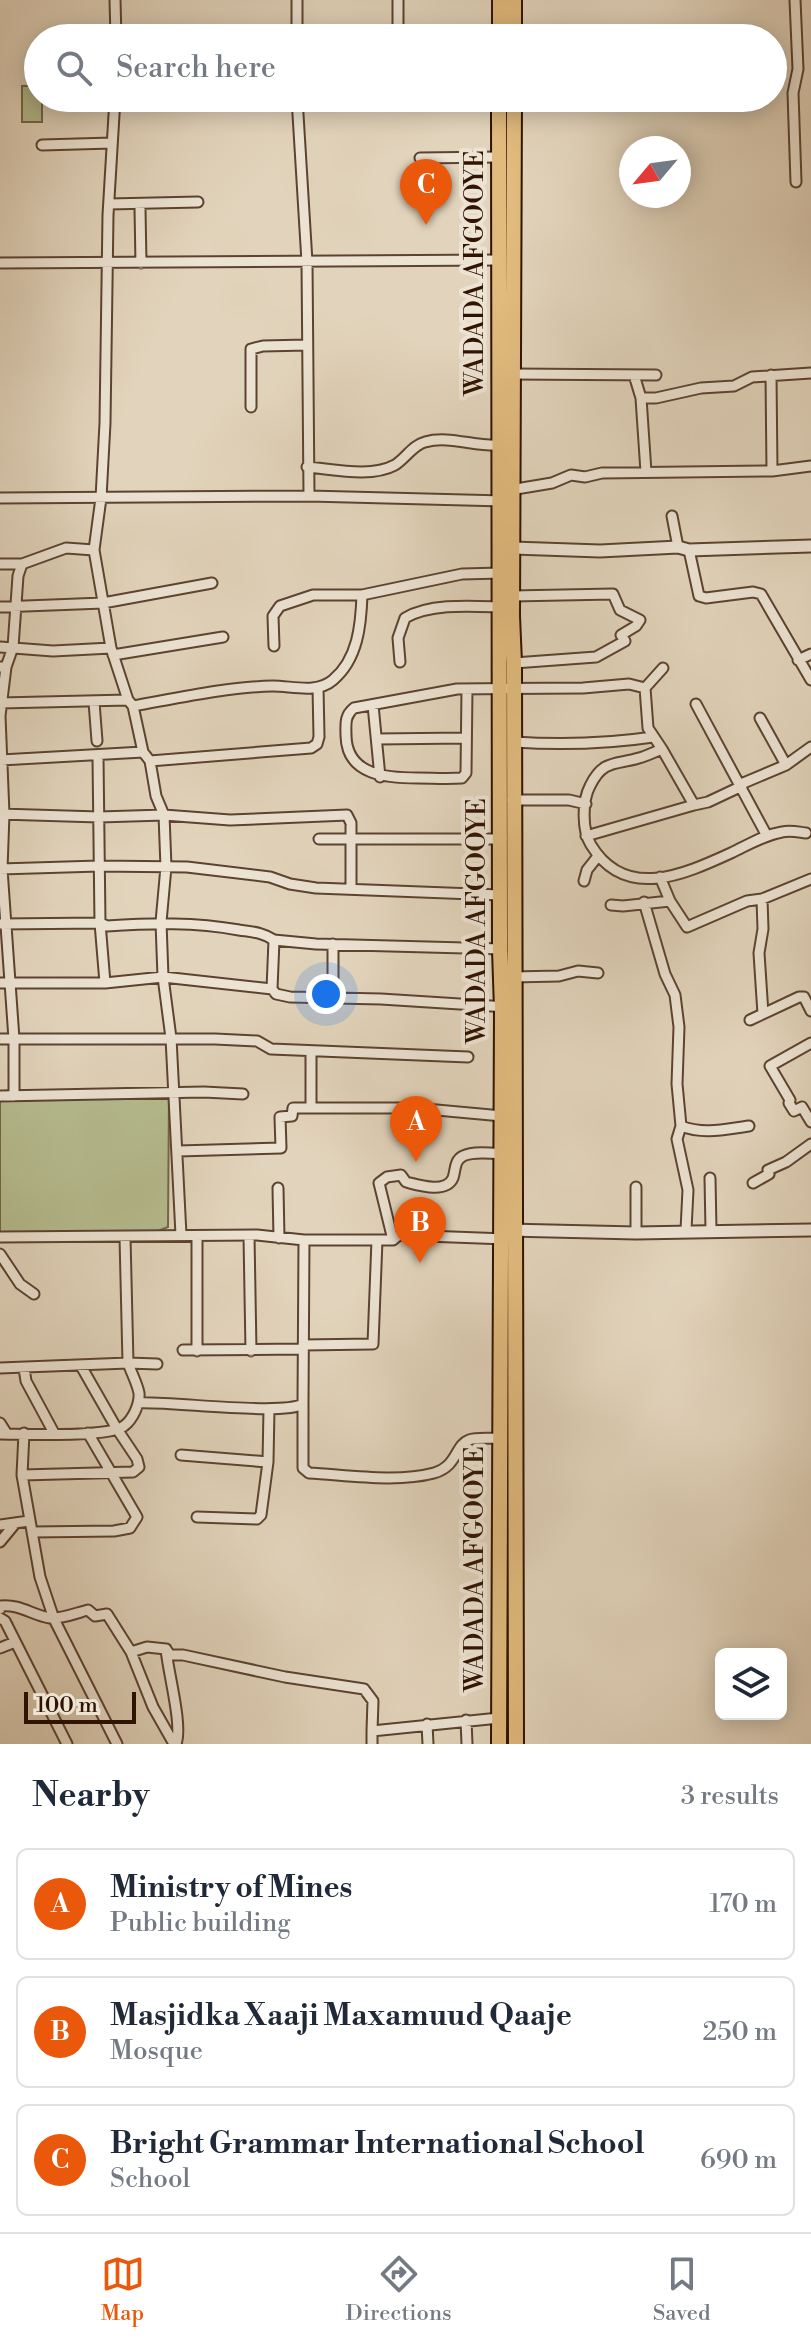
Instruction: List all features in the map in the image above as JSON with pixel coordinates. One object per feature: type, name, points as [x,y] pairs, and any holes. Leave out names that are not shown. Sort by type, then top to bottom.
[{"type":"highway","points":[[500,0],[500,24]]},
{"type":"highway","points":[[514,0],[514,24]]},
{"type":"highway","name":"WADADA AFGOOYE","points":[[499,112],[500,445],[513,548],[500,607],[514,742],[502,839],[500,895],[513,977],[508,1007],[502,1116],[507,1234],[500,1438],[499,1744]]},
{"type":"highway","name":"WADADA AFGOOYE","points":[[514,112],[512,374],[507,496],[507,572],[512,596],[514,663],[507,688],[507,1234],[516,1744]]},
{"type":"street","points":[[115,0],[116,24]]},
{"type":"street","points":[[297,0],[297,24]]},
{"type":"street","points":[[398,0],[398,24]]},
{"type":"street","points":[[795,0],[798,69],[793,93],[796,182]]},
{"type":"street","points":[[113,112],[101,498],[94,550],[112,652],[164,815],[163,977],[171,1038],[181,1235]]},
{"type":"street","points":[[298,112],[307,262],[309,496]]},
{"type":"street","points":[[42,145],[112,143]]},
{"type":"street","points":[[420,158],[498,157]]},
{"type":"street","points":[[109,204],[198,202]]},
{"type":"street","points":[[140,209],[141,263]]},
{"type":"street","points":[[0,263],[499,260]]},
{"type":"street","points":[[251,407],[251,349],[307,345]]},
{"type":"street","points":[[641,398],[734,386],[752,377],[811,373]]},
{"type":"street","points":[[512,374],[656,375]]},
{"type":"street","points":[[634,375],[641,398],[646,472]]},
{"type":"street","points":[[771,375],[772,471]]},
{"type":"street","points":[[307,467],[377,470],[397,464],[419,444],[429,441],[500,445]]},
{"type":"street","points":[[0,498],[507,496],[571,475],[772,471],[811,466]]},
{"type":"street","points":[[672,516],[699,596],[761,594],[811,680]]},
{"type":"street","points":[[513,548],[600,551],[811,546]]},
{"type":"street","points":[[0,564],[22,564],[66,548],[94,550]]},
{"type":"street","points":[[14,1096],[14,1039],[5,983],[0,703],[3,667],[13,647],[18,576],[22,564]]},
{"type":"street","points":[[274,646],[273,616],[280,606],[313,595],[362,595],[462,574],[507,572]]},
{"type":"street","points":[[0,607],[103,603],[212,583]]},
{"type":"street","points":[[512,596],[613,594],[620,610],[640,620],[621,635],[625,641],[596,657],[514,663]]},
{"type":"street","points":[[0,703],[130,703],[271,686],[294,689],[318,687],[333,680],[355,651],[362,595]]},
{"type":"street","points":[[400,662],[398,638],[405,618],[412,614],[443,607],[500,607]]},
{"type":"street","points":[[0,647],[112,652],[223,637]]},
{"type":"street","points":[[798,660],[811,654]]},
{"type":"street","points":[[663,668],[645,688],[648,728],[694,805]]},
{"type":"street","points":[[467,689],[466,773],[462,778],[380,777],[352,758],[346,745],[346,719],[350,711],[373,705],[467,689],[583,688],[629,684],[645,688]]},
{"type":"street","points":[[1,756],[146,756],[311,748],[317,744],[319,737],[318,687]]},
{"type":"street","points":[[94,702],[97,741]]},
{"type":"street","points":[[696,704],[767,836]]},
{"type":"street","points":[[373,705],[380,777]]},
{"type":"street","points":[[760,718],[786,765]]},
{"type":"street","points":[[514,742],[565,745],[653,737]]},
{"type":"street","points":[[377,739],[466,738]]},
{"type":"street","points":[[586,836],[708,802],[786,765],[811,747]]},
{"type":"street","points":[[662,749],[637,759],[613,762],[600,771],[590,786],[586,804],[586,836],[604,864],[621,875],[638,880],[660,877],[727,855],[767,836],[785,831],[809,834]]},
{"type":"street","points":[[98,757],[100,923],[105,983]]},
{"type":"street","points":[[507,801],[569,800],[586,804]]},
{"type":"street","points":[[2,814],[99,817],[164,815],[230,820],[347,815],[350,817],[351,889]]},
{"type":"street","points":[[319,839],[502,839]]},
{"type":"street","points":[[584,881],[587,870],[598,856]]},
{"type":"street","points":[[1,869],[166,867],[270,877],[301,887],[500,895]]},
{"type":"street","points":[[660,877],[683,923],[692,927],[747,901],[762,899],[811,879]]},
{"type":"street","points":[[762,899],[763,929],[759,953],[763,1014]]},
{"type":"street","points":[[611,905],[670,901]]},
{"type":"street","points":[[644,902],[665,974],[675,995],[679,1027],[677,1084],[681,1126],[677,1139],[688,1190],[686,1230]]},
{"type":"street","points":[[4,924],[202,924],[260,932],[274,940],[507,949]]},
{"type":"street","points":[[274,940],[272,989],[276,994],[508,1007]]},
{"type":"street","points":[[333,944],[333,998]]},
{"type":"street","points":[[513,977],[559,976],[578,971],[598,973]]},
{"type":"street","points":[[5,983],[105,983],[163,977],[272,989]]},
{"type":"street","points":[[750,1020],[802,997],[811,1011]]},
{"type":"street","points":[[0,1039],[257,1041],[271,1049],[468,1057]]},
{"type":"street","points":[[811,1043],[770,1066],[794,1111],[802,1107],[811,1122]]},
{"type":"street","points":[[311,1051],[311,1106]]},
{"type":"street","points":[[0,1096],[174,1092],[243,1094]]},
{"type":"street","points":[[178,1151],[281,1148],[280,1117],[292,1116],[293,1108],[311,1106],[415,1108],[502,1116]]},
{"type":"street","points":[[681,1126],[715,1131],[749,1126]]},
{"type":"street","points":[[753,1183],[769,1174],[768,1170],[786,1162],[811,1144]]},
{"type":"street","points":[[393,1240],[379,1183],[387,1177],[401,1175],[406,1182],[429,1188],[446,1185],[452,1180],[458,1160],[465,1154],[502,1154]]},
{"type":"street","points":[[710,1178],[711,1230]]},
{"type":"street","points":[[636,1187],[636,1233]]},
{"type":"street","points":[[278,1188],[279,1238]]},
{"type":"street","points":[[0,1237],[181,1235],[393,1240],[399,1235],[493,1237],[507,1234],[686,1230],[811,1230]]},
{"type":"street","points":[[197,1236],[197,1351]]},
{"type":"street","points":[[249,1236],[251,1351]]},
{"type":"street","points":[[0,1423],[4,1434],[88,1433],[126,1425],[138,1403],[139,1392],[128,1363],[125,1237]]},
{"type":"street","points":[[304,1240],[303,1468],[309,1473],[417,1476],[448,1466],[469,1440],[500,1438]]},
{"type":"street","points":[[183,1350],[251,1351],[373,1344],[377,1240]]},
{"type":"street","points":[[0,1254],[20,1284],[34,1294]]},
{"type":"street","points":[[0,1368],[157,1364]]},
{"type":"street","points":[[22,1475],[133,1472],[139,1467],[81,1366]]},
{"type":"street","points":[[24,1368],[26,1381],[54,1433]]},
{"type":"street","points":[[138,1403],[269,1409],[297,1408],[303,1404]]},
{"type":"street","points":[[197,1517],[257,1519],[261,1515],[268,1462],[269,1409]]},
{"type":"street","points":[[24,1433],[22,1475],[40,1577],[54,1619],[117,1744]]},
{"type":"street","points":[[0,1525],[130,1528],[137,1517],[88,1433]]},
{"type":"street","points":[[181,1455],[268,1462]]},
{"type":"street","points":[[0,1542],[14,1525]]},
{"type":"street","points":[[0,1609],[1,1606],[15,1605],[54,1619],[88,1610],[95,1616],[107,1614],[131,1652],[153,1707],[175,1744]]},
{"type":"street","points":[[0,1618],[5,1621],[67,1744]]},
{"type":"street","points":[[0,1648],[15,1642]]},
{"type":"street","points":[[131,1652],[147,1647],[166,1649]]},
{"type":"street","points":[[166,1649],[170,1655],[364,1689],[373,1701],[372,1744]]},
{"type":"street","points":[[166,1649],[180,1729],[175,1744]]},
{"type":"street","points":[[372,1731],[499,1718]]},
{"type":"street","points":[[466,1720],[467,1744]]},
{"type":"street","points":[[427,1724],[428,1744]]},
{"type":"green space","points":[[24,86],[24,112],[42,112],[42,122],[22,122]]},
{"type":"green space","points":[[169,1095],[168,1227],[153,1233],[0,1232],[0,1099]]},
{"type":"place","name":"Bright Grammar International School","points":[[426,225]]},
{"type":"place","name":"Ministry of Mines","points":[[416,1162]]},
{"type":"place","name":"Masjidka Xaaji Maxamuud Qaaje","points":[[420,1263]]}]
